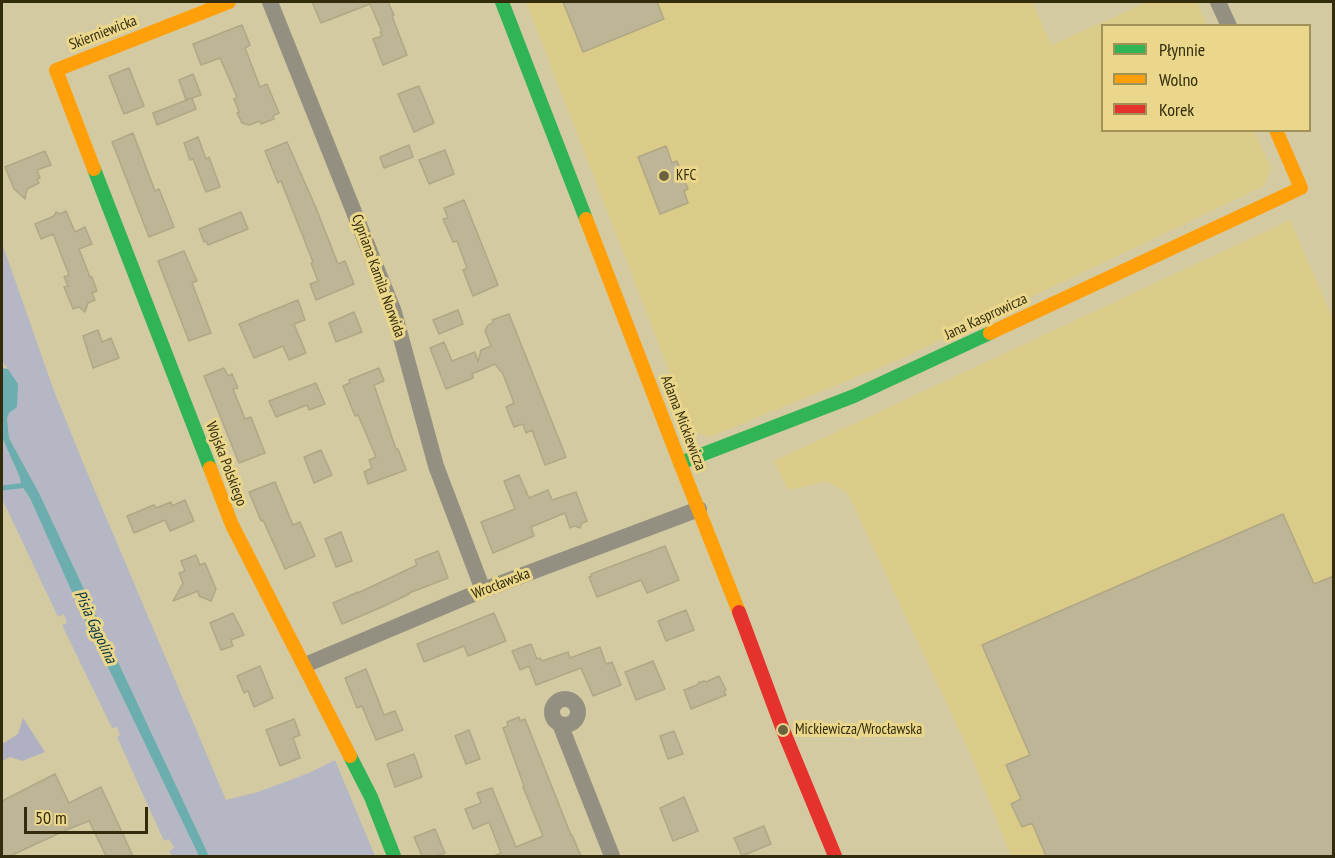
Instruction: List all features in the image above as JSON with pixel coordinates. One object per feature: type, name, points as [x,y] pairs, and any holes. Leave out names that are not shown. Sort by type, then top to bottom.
[{"type":"street","name":"Skierniewicka","points":[[56,70],[229,2]]},
{"type":"street","name":"Cypriana Kamila Norwida","points":[[270,2],[394,312],[436,466],[483,590]]},
{"type":"street","name":"Adama Mickiewicza","points":[[502,2],[743,621],[783,730],[835,856]]},
{"type":"street","points":[[1218,2],[1228,24]]},
{"type":"street","name":"Wojska Polskiego","points":[[56,70],[232,525],[371,797],[394,856]]},
{"type":"street","name":"Jana Kasprowicza","points":[[680,463],[854,396],[1301,188],[1277,132]]},
{"type":"street","name":"Wrocławska","points":[[305,665],[483,590],[699,509]]},
{"type":"street","points":[[560,724],[612,856]]},
{"type":"shaded area","points":[[526,2],[1032,2],[1051,45],[1148,2],[1197,2],[1207,24],[1101,24],[1101,132],[1254,132],[1271,168],[1264,186],[901,359],[709,437],[693,432]]},
{"type":"shaded area","points":[[1290,220],[1333,319],[1333,856],[1011,856],[970,753],[848,494],[827,481],[788,490],[774,461]]},
{"type":"shaded area","points":[[2,243],[54,391],[226,800],[258,792],[309,773],[335,760],[375,856],[209,856],[39,493],[9,438],[8,369],[2,361]]},
{"type":"shaded area","points":[[2,437],[21,485],[30,498],[50,541],[88,632],[96,642],[199,856],[172,856],[169,851],[174,848],[169,839],[164,841],[117,737],[120,735],[117,727],[112,728],[62,625],[67,623],[64,614],[58,617],[2,502]]},
{"type":"shaded area","points":[[23,718],[45,752],[22,761],[10,757],[2,761],[2,744],[18,734]]},
{"type":"water","name":"Pisia Gągolina","points":[[2,368],[8,369],[18,384],[17,407],[9,413],[7,418],[9,438],[39,493],[209,856],[199,856],[105,661],[88,632],[30,498],[21,485],[2,437]]},
{"type":"building","points":[[312,2],[388,2],[407,55],[383,65],[373,39],[382,36],[380,32],[382,32],[370,4],[321,23]]},
{"type":"building","points":[[563,2],[657,2],[664,19],[583,52]]},
{"type":"building","points":[[242,25],[250,45],[245,48],[260,87],[267,84],[279,113],[273,116],[274,119],[261,124],[260,121],[249,125],[242,123],[234,99],[237,97],[220,58],[201,65],[193,44]]},
{"type":"building","points":[[129,68],[144,106],[124,114],[109,76]]},
{"type":"building","points":[[193,74],[201,95],[186,100],[179,80]]},
{"type":"building","points":[[419,86],[434,123],[414,132],[398,94]]},
{"type":"building","points":[[192,98],[196,109],[157,125],[153,113]]},
{"type":"building","points":[[133,133],[155,191],[159,189],[174,227],[149,237],[112,142]]},
{"type":"building","points":[[198,137],[206,159],[209,157],[220,187],[206,192],[184,143]]},
{"type":"building","points":[[287,142],[338,264],[345,261],[354,284],[316,300],[310,284],[318,281],[311,263],[313,262],[281,181],[278,183],[265,151]]},
{"type":"building","points":[[409,145],[413,157],[384,168],[380,157]]},
{"type":"building","name":"KFC","points":[[666,146],[672,163],[677,161],[688,189],[684,191],[688,203],[660,214],[638,157]]},
{"type":"building","points":[[445,150],[454,174],[429,184],[419,160]]},
{"type":"building","points":[[45,151],[51,165],[37,170],[39,183],[27,189],[25,199],[14,189],[5,167]]},
{"type":"building","points":[[464,200],[498,285],[473,296],[463,270],[467,268],[457,241],[453,242],[443,219],[448,218],[444,208]]},
{"type":"building","points":[[66,211],[75,232],[85,227],[92,244],[79,249],[97,291],[92,293],[95,300],[88,303],[85,312],[79,307],[73,309],[64,287],[68,286],[64,277],[69,275],[53,234],[41,239],[35,224],[54,216],[56,212],[60,214]]},
{"type":"building","points":[[241,212],[248,229],[208,245],[206,241],[204,242],[199,229]]},
{"type":"building","points":[[184,251],[197,281],[192,283],[211,333],[189,341],[158,261]]},
{"type":"building","points":[[298,300],[305,320],[294,324],[306,353],[289,360],[283,346],[254,358],[239,324]]},
{"type":"building","points":[[458,310],[463,324],[439,334],[433,320]]},
{"type":"building","points":[[354,312],[362,332],[336,342],[329,323]]},
{"type":"building","points":[[509,314],[566,457],[545,465],[532,430],[526,433],[523,424],[514,427],[506,407],[514,403],[503,374],[495,364],[472,374],[473,378],[446,389],[430,348],[444,342],[452,361],[475,352],[478,362],[481,350],[491,346],[485,331],[487,326],[493,322],[492,320]]},
{"type":"building","points":[[98,330],[102,342],[111,338],[119,358],[93,368],[83,336]]},
{"type":"building","points":[[224,368],[228,376],[232,374],[238,388],[233,389],[245,419],[251,417],[265,453],[239,463],[204,376]]},
{"type":"building","points":[[379,368],[384,381],[374,385],[396,449],[398,449],[406,470],[368,484],[364,472],[372,468],[369,460],[376,457],[343,386],[350,383],[349,380]]},
{"type":"building","points":[[316,383],[325,404],[309,410],[307,405],[276,417],[269,401]]},
{"type":"building","points":[[321,450],[332,475],[314,483],[304,457]]},
{"type":"building","points":[[519,475],[529,498],[548,490],[552,500],[576,492],[587,521],[582,523],[580,528],[575,526],[570,528],[565,513],[531,527],[534,536],[493,553],[481,522],[515,509],[504,481]]},
{"type":"building","points":[[275,482],[293,525],[300,522],[315,556],[285,569],[249,492]]},
{"type":"building","points":[[185,500],[194,521],[170,531],[165,520],[134,533],[127,516],[154,505],[156,508],[171,502],[172,506]]},
{"type":"building","points":[[1283,514],[1314,584],[1334,576],[1334,856],[1046,856],[1032,823],[1022,827],[1011,804],[1021,799],[1006,765],[1030,755],[982,645]]},
{"type":"building","points":[[341,532],[352,561],[336,567],[325,539]]},
{"type":"building","points":[[665,546],[679,580],[647,593],[641,580],[597,597],[589,577],[592,576],[591,574]]},
{"type":"building","points":[[438,551],[448,578],[342,624],[333,603],[417,565],[415,560]]},
{"type":"building","points":[[196,555],[200,565],[205,563],[216,589],[211,601],[199,596],[198,591],[173,601],[183,583],[179,573],[185,571],[181,561]]},
{"type":"building","points":[[686,610],[694,630],[666,641],[658,621]]},
{"type":"building","points":[[233,613],[244,635],[231,640],[233,646],[221,650],[210,623]]},
{"type":"building","points":[[494,613],[506,641],[468,656],[464,646],[424,662],[417,644]]},
{"type":"building","points":[[531,644],[537,659],[540,658],[542,661],[568,652],[570,658],[600,647],[606,664],[612,662],[621,685],[593,696],[581,668],[536,685],[529,666],[520,670],[512,651]]},
{"type":"building","points":[[653,661],[665,689],[636,700],[625,672]]},
{"type":"building","points":[[260,666],[273,698],[254,707],[248,691],[244,693],[237,676]]},
{"type":"building","points":[[366,669],[384,715],[395,711],[403,730],[376,740],[362,706],[357,708],[345,678]]},
{"type":"building","points":[[719,676],[726,695],[691,709],[684,690]]},
{"type":"building","points":[[519,717],[520,721],[525,719],[581,856],[494,856],[501,853],[489,822],[473,829],[465,809],[481,803],[477,793],[492,788],[516,847],[543,836],[503,728],[508,726],[507,722]]},
{"type":"building","points":[[294,719],[300,735],[293,738],[300,758],[280,766],[266,730]]},
{"type":"building","points":[[469,730],[480,759],[466,764],[455,736]]},
{"type":"building","points":[[674,731],[683,754],[668,759],[660,736]]},
{"type":"building","points":[[414,754],[422,777],[395,787],[387,764]]},
{"type":"building","points":[[55,774],[69,803],[101,787],[133,856],[106,856],[89,821],[10,856],[2,856],[2,801]]},
{"type":"building","points":[[684,797],[698,831],[673,841],[660,808]]},
{"type":"building","points":[[764,826],[771,844],[742,856],[734,838]]},
{"type":"building","points":[[435,829],[445,853],[436,856],[422,856],[414,837]]},
{"type":"waterway","points":[[2,488],[27,485]]},
{"type":"traffic: fast","points":[[502,2],[586,219]]},
{"type":"traffic: fast","points":[[94,169],[210,468]]},
{"type":"traffic: fast","points":[[680,463],[854,396],[990,333]]},
{"type":"traffic: fast","points":[[350,756],[371,797],[394,856]]},
{"type":"traffic: slow","points":[[94,169],[56,70],[229,2]]},
{"type":"traffic: slow","points":[[990,333],[1301,188],[1277,132]]},
{"type":"traffic: slow","points":[[586,219],[739,612]]},
{"type":"traffic: slow","points":[[210,468],[232,525],[350,756]]},
{"type":"traffic: jam","points":[[739,612],[783,730],[835,856]]},
{"type":"place","name":"KFC","points":[[664,176]]},
{"type":"place","name":"Mickiewicza/Wrocławska","points":[[783,730]]}]
